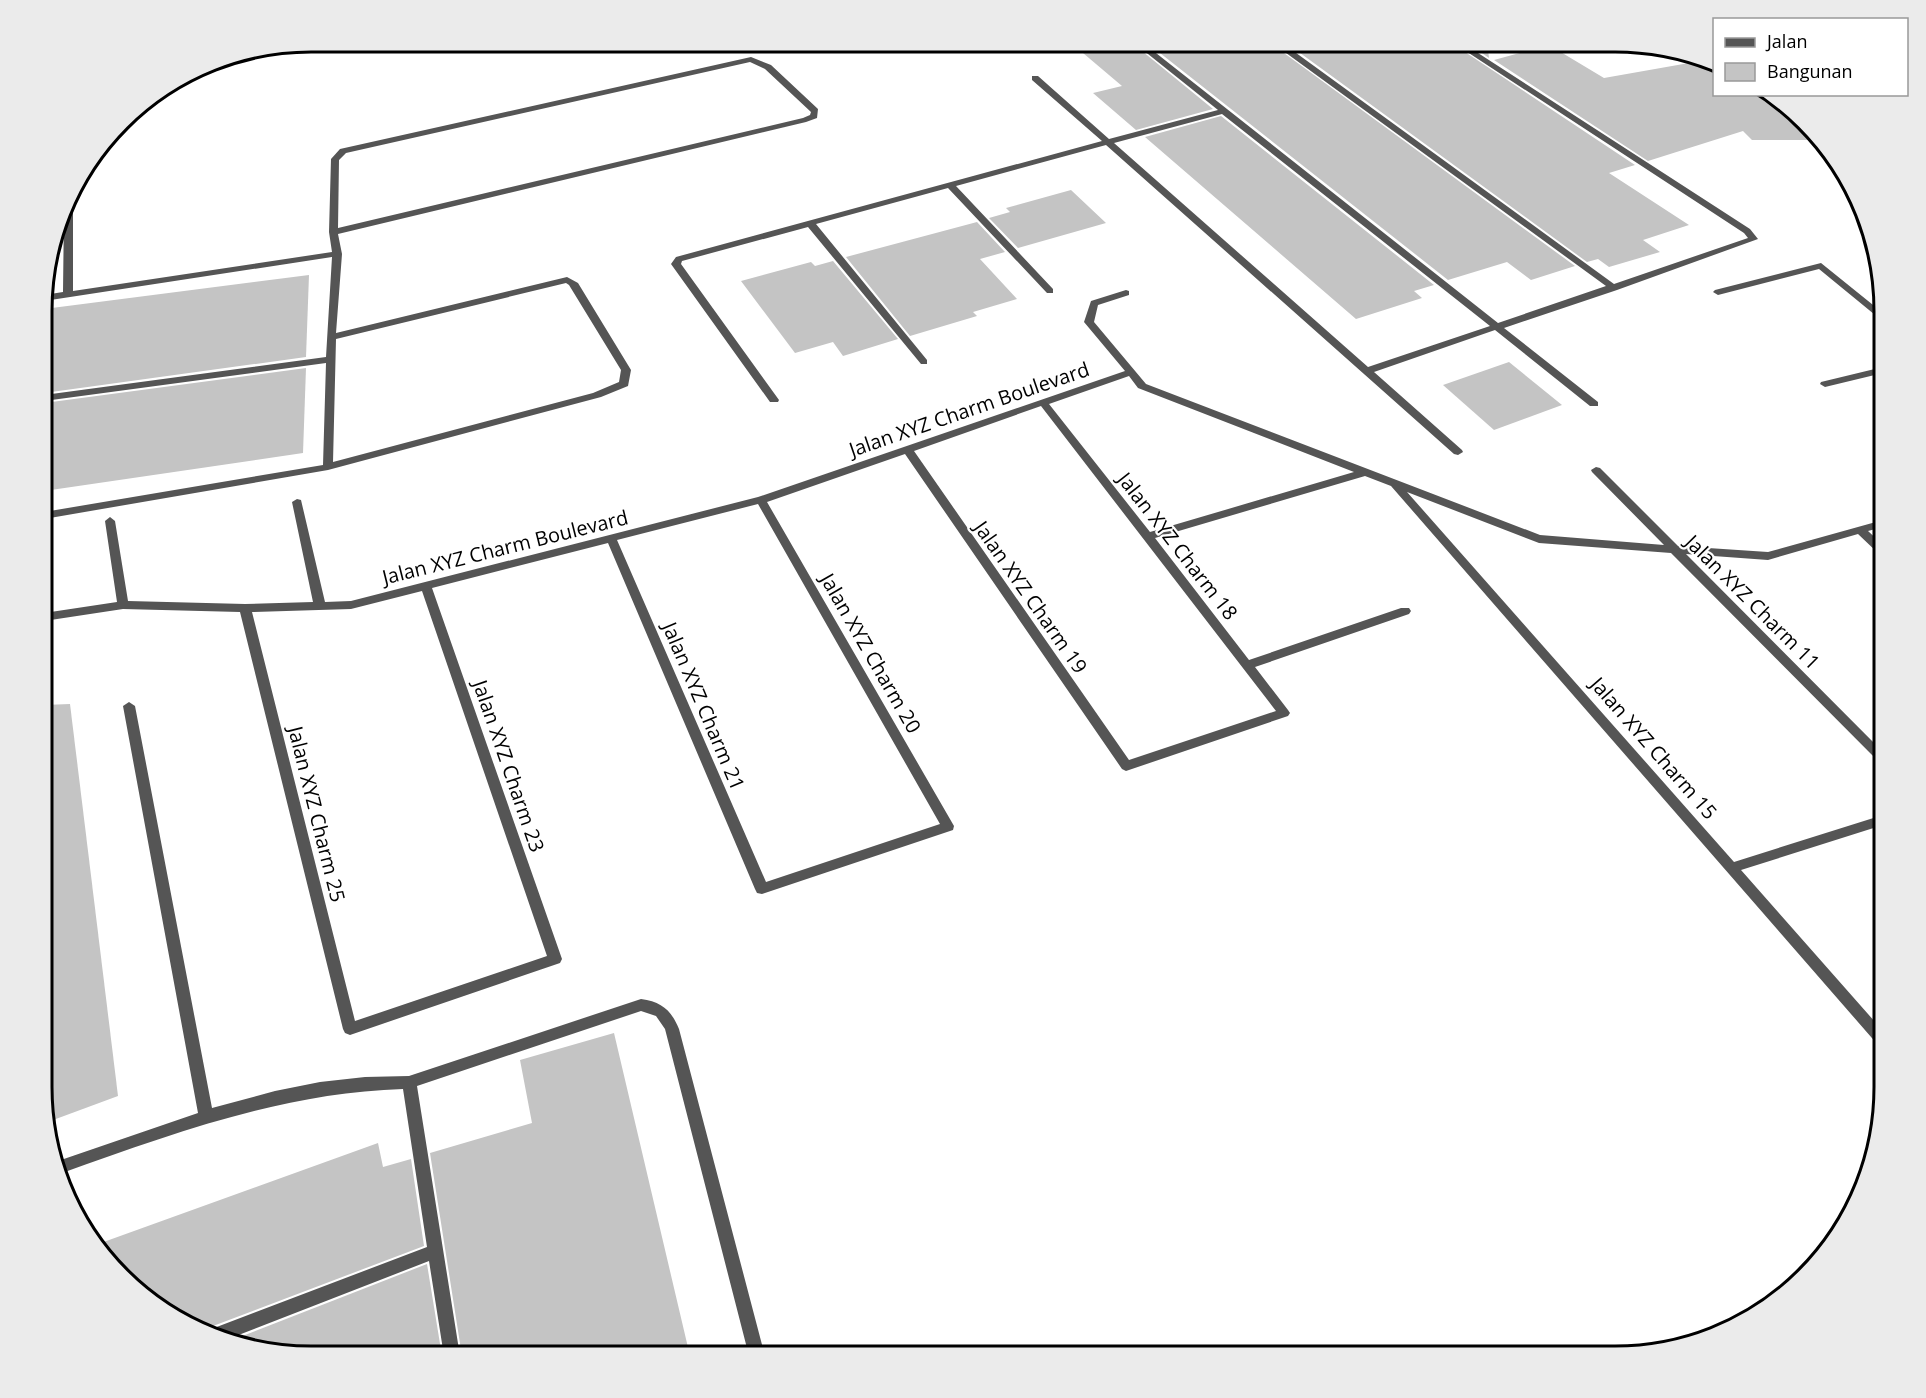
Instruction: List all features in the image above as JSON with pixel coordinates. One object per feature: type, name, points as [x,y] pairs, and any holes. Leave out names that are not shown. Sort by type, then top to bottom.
[{"type":"street","points":[[1149,52],[1594,404]]},
{"type":"street","points":[[1289,52],[1614,288]]},
{"type":"street","points":[[1367,371],[1754,238],[1470,52]]},
{"type":"street","points":[[327,467],[331,337],[337,254],[333,232],[335,159],[343,151],[743,60],[759,61],[815,111],[814,116],[797,122],[333,232]]},
{"type":"street","points":[[1035,78],[1458,452]]},
{"type":"street","points":[[774,400],[675,262],[690,255],[1223,111]]},
{"type":"street","points":[[950,185],[1050,291]]},
{"type":"street","points":[[810,223],[924,362]]},
{"type":"street","points":[[66,227],[68,294]]},
{"type":"street","points":[[53,297],[337,254]]},
{"type":"street","points":[[1718,292],[1821,266],[1874,310]]},
{"type":"street","points":[[52,515],[327,467],[597,395],[624,384],[626,370],[573,283],[567,280],[331,337]]},
{"type":"street","points":[[1126,293],[1094,303],[1089,322],[1142,386],[1539,538],[1768,556],[1874,526]]},
{"type":"street","points":[[52,397],[330,359]]},
{"type":"street","name":"Jalan XYZ Charm Boulevard","points":[[52,616],[123,605],[245,608],[351,605],[761,500],[1131,372]]},
{"type":"street","points":[[1825,384],[1874,372]]},
{"type":"street","name":"Jalan XYZ Charm 18","points":[[1043,402],[1284,713]]},
{"type":"street","name":"Jalan XYZ Charm 19","points":[[907,449],[1126,766],[1284,713]]},
{"type":"street","name":"Jalan XYZ Charm 11","points":[[1596,470],[1874,750]]},
{"type":"street","points":[[1148,537],[1365,472]]},
{"type":"street","name":"Jalan XYZ Charm 15","points":[[1393,483],[1733,867],[1874,1031]]},
{"type":"street","name":"Jalan XYZ Charm 20","points":[[761,500],[948,826],[762,889]]},
{"type":"street","points":[[297,502],[320,606]]},
{"type":"street","points":[[110,521],[123,605]]},
{"type":"street","points":[[1860,530],[1874,543]]},
{"type":"street","name":"Jalan XYZ Charm 21","points":[[611,538],[762,889]]},
{"type":"street","name":"Jalan XYZ Charm 23","points":[[350,1029],[555,959],[426,586]]},
{"type":"street","name":"Jalan XYZ Charm 25","points":[[245,608],[350,1029]]},
{"type":"street","points":[[1247,665],[1405,610]]},
{"type":"street","points":[[129,706],[206,1116]]},
{"type":"street","points":[[1733,867],[1874,823]]},
{"type":"street","points":[[65,1165],[206,1116],[340,1085],[374,1081],[408,1082],[641,1005],[656,1006],[663,1011],[672,1029],[754,1346]]},
{"type":"street","points":[[408,1082],[450,1346]]},
{"type":"street","points":[[226,1331],[436,1251]]},
{"type":"building","points":[[1082,52],[1143,52],[1213,109],[1136,130],[1093,93],[1122,86]]},
{"type":"building","points":[[1159,52],[1283,52],[1575,266],[1531,280],[1507,262],[1448,280]]},
{"type":"building","points":[[1299,52],[1465,52],[1635,165],[1609,173],[1689,225],[1643,240],[1660,252],[1609,267],[1598,259],[1587,262]]},
{"type":"building","points":[[1480,52],[1488,52],[1489,58]]},
{"type":"building","points":[[1523,52],[1561,52],[1604,78],[1689,63],[1713,72],[1713,96],[1759,96],[1798,128],[1808,140],[1752,140],[1743,131],[1648,161],[1494,60]]},
{"type":"building","points":[[1221,116],[1434,285],[1414,291],[1422,298],[1356,319],[1145,137]]},
{"type":"building","points":[[1071,190],[1106,223],[1018,248],[989,218],[1010,212],[1006,208]]},
{"type":"building","points":[[977,222],[1005,252],[980,259],[1017,299],[973,312],[977,316],[910,336],[846,257]]},
{"type":"building","points":[[833,261],[898,339],[843,356],[833,342],[795,353],[741,281],[811,262],[815,266]]},
{"type":"building","points":[[309,275],[306,357],[52,392],[52,308]]},
{"type":"building","points":[[1509,362],[1562,405],[1494,430],[1443,385]]},
{"type":"building","points":[[306,368],[303,453],[52,490],[52,402]]},
{"type":"building","points":[[70,704],[118,1096],[55,1119],[52,1087],[52,705]]},
{"type":"building","points":[[614,1033],[688,1346],[460,1346],[430,1153],[532,1123],[520,1060]]},
{"type":"building","points":[[378,1143],[383,1167],[411,1159],[424,1246],[213,1326],[182,1311],[154,1292],[128,1270],[104,1242]]},
{"type":"building","points":[[427,1264],[440,1346],[311,1346],[261,1341],[242,1336]]}]
